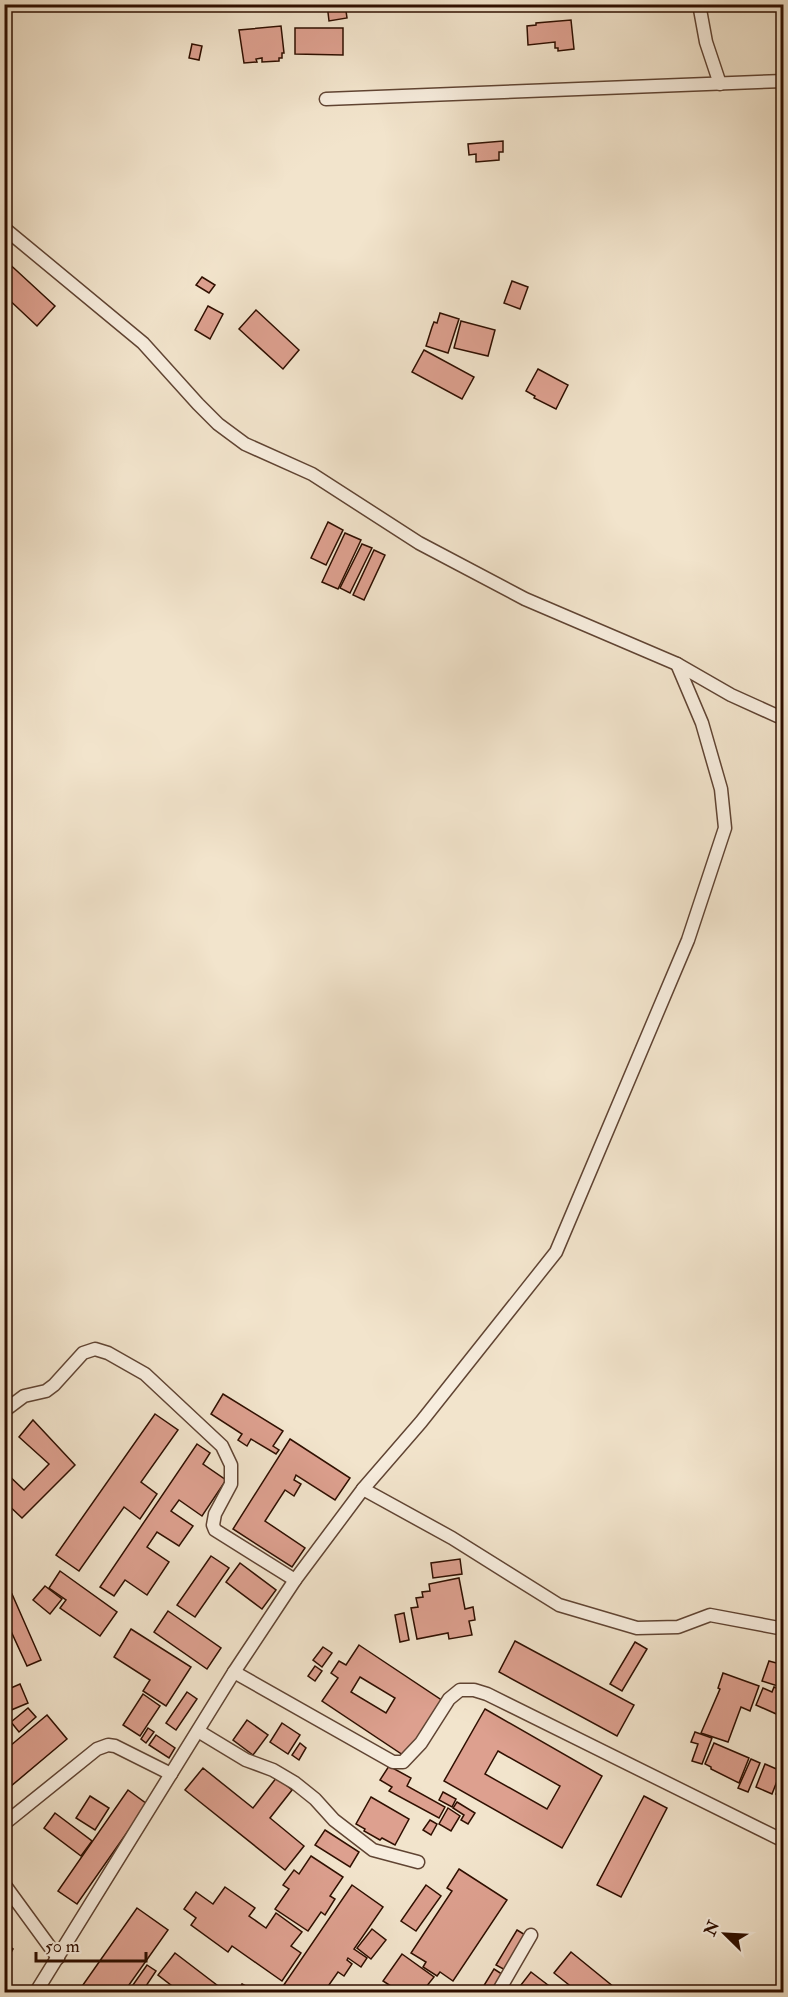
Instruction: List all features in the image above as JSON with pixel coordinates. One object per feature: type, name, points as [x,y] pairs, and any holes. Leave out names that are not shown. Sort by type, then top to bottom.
[{"type":"street","points":[[699,4],[706,42],[720,84]]},
{"type":"street","points":[[326,99],[783,81]]},
{"type":"street","points":[[4,228],[143,343],[218,424],[245,444],[312,474],[419,543],[525,599],[677,664],[731,695],[783,718]]},
{"type":"street","points":[[36,1992],[234,1672],[295,1580],[363,1489],[421,1422],[556,1252],[688,940],[725,828],[721,789],[702,723],[677,664]]},
{"type":"street","points":[[4,1410],[24,1396],[46,1391],[83,1353],[95,1349],[108,1353],[145,1374],[222,1446],[231,1465],[231,1484],[215,1514],[213,1525],[215,1530],[295,1580]]},
{"type":"street","points":[[363,1489],[452,1538],[559,1605],[637,1628],[678,1627],[710,1615],[783,1629]]},
{"type":"street","points":[[234,1672],[393,1762],[403,1762],[411,1754],[421,1743],[449,1699],[460,1690],[474,1690],[487,1694],[783,1841]]},
{"type":"street","points":[[198,1731],[246,1760],[273,1770],[295,1783],[315,1799],[334,1820],[373,1850],[418,1862]]},
{"type":"street","points":[[4,1824],[97,1749],[108,1745],[115,1746],[171,1774]]},
{"type":"street","points":[[4,1884],[58,1958]]},
{"type":"street","points":[[498,1992],[531,1935]]},
{"type":"building","points":[[327,4],[345,4],[347,18],[329,21]]},
{"type":"building","points":[[571,20],[574,49],[558,51],[558,48],[555,48],[555,42],[528,45],[527,26]]},
{"type":"building","points":[[281,26],[284,53],[279,61],[262,62],[262,58],[256,59],[257,62],[244,63],[239,30]]},
{"type":"building","points":[[295,28],[343,28],[343,55],[295,54]]},
{"type":"building","points":[[192,44],[202,46],[199,60],[189,58]]},
{"type":"building","points":[[503,141],[503,152],[499,152],[499,160],[476,162],[476,154],[469,155],[468,144]]},
{"type":"building","points":[[4,259],[55,306],[37,326],[4,295]]},
{"type":"building","points":[[202,277],[215,285],[209,293],[196,285]]},
{"type":"building","points":[[512,281],[528,287],[520,309],[504,303]]},
{"type":"building","points":[[208,306],[223,314],[210,339],[195,330]]},
{"type":"building","points":[[256,310],[299,350],[283,369],[239,329]]},
{"type":"building","points":[[440,313],[459,319],[448,353],[426,346],[434,322],[437,323]]},
{"type":"building","points":[[461,321],[495,330],[488,356],[454,348]]},
{"type":"building","points":[[424,350],[474,377],[462,399],[412,372]]},
{"type":"building","points":[[538,369],[568,385],[556,409],[534,398],[535,396],[526,391]]},
{"type":"building","points":[[328,522],[343,530],[326,565],[311,558]]},
{"type":"building","points":[[345,533],[361,540],[338,589],[322,582]]},
{"type":"building","points":[[362,544],[372,548],[350,593],[340,588]]},
{"type":"building","points":[[374,550],[385,555],[364,600],[353,595]]},
{"type":"building","points":[[223,1394],[283,1431],[273,1446],[279,1450],[276,1454],[251,1439],[247,1446],[238,1440],[242,1434],[211,1414]]},
{"type":"building","points":[[155,1414],[178,1430],[141,1482],[157,1494],[140,1519],[124,1507],[79,1571],[56,1555]]},
{"type":"building","points":[[33,1420],[75,1465],[22,1518],[4,1501],[4,1471],[24,1490],[49,1464],[19,1437]]},
{"type":"building","points":[[290,1439],[350,1478],[335,1500],[296,1475],[294,1480],[301,1484],[294,1496],[285,1490],[265,1521],[305,1548],[292,1567],[233,1529]]},
{"type":"building","points":[[197,1444],[210,1453],[203,1464],[226,1480],[202,1516],[179,1500],[171,1511],[193,1526],[179,1546],[157,1532],[147,1547],[169,1562],[147,1595],[125,1580],[114,1596],[100,1587]]},
{"type":"building","points":[[211,1556],[229,1568],[195,1617],[177,1605]]},
{"type":"building","points":[[460,1559],[462,1574],[433,1578],[431,1563]]},
{"type":"building","points":[[240,1563],[276,1590],[262,1609],[226,1582]]},
{"type":"building","points":[[60,1571],[117,1612],[100,1636],[60,1608],[66,1600],[49,1588]]},
{"type":"building","points":[[459,1578],[465,1609],[473,1607],[475,1620],[469,1621],[472,1635],[449,1639],[448,1633],[417,1639],[411,1608],[418,1607],[416,1598],[423,1597],[422,1592],[430,1591],[429,1584]]},
{"type":"building","points":[[45,1586],[62,1599],[50,1614],[33,1600]]},
{"type":"building","points":[[12,1594],[41,1660],[27,1666],[4,1616],[4,1598]]},
{"type":"building","points":[[168,1611],[221,1648],[207,1669],[154,1632]]},
{"type":"building","points":[[404,1613],[409,1640],[400,1642],[395,1615]]},
{"type":"building","points":[[131,1629],[191,1667],[166,1706],[143,1691],[150,1680],[114,1657]]},
{"type":"building","points":[[515,1641],[634,1705],[617,1736],[499,1672]]},
{"type":"building","points":[[635,1642],[647,1649],[622,1691],[610,1684]]},
{"type":"building","points":[[359,1645],[443,1701],[406,1757],[322,1701],[338,1678],[331,1673],[339,1661],[346,1665]],"holes":[[[360,1677],[395,1698],[386,1713],[351,1692]]]},
{"type":"building","points":[[323,1647],[332,1653],[322,1667],[313,1660]]},
{"type":"building","points":[[769,1661],[784,1665],[784,1688],[762,1681]]},
{"type":"building","points":[[315,1666],[322,1671],[315,1681],[308,1676]]},
{"type":"building","points":[[723,1673],[759,1686],[750,1711],[741,1707],[728,1742],[701,1733],[720,1689],[718,1688]]},
{"type":"building","points":[[20,1684],[28,1703],[4,1713],[4,1691]]},
{"type":"building","points":[[774,1687],[784,1691],[783,1717],[756,1705],[763,1688],[772,1692]]},
{"type":"building","points":[[187,1692],[197,1699],[176,1730],[166,1723]]},
{"type":"building","points":[[143,1694],[160,1706],[140,1736],[123,1725]]},
{"type":"building","points":[[28,1708],[36,1717],[19,1732],[11,1722]]},
{"type":"building","points":[[485,1709],[602,1776],[562,1848],[444,1781]],"holes":[[[498,1751],[560,1786],[547,1809],[485,1774]]]},
{"type":"building","points":[[47,1715],[67,1739],[4,1792],[4,1751]]},
{"type":"building","points":[[247,1720],[268,1735],[253,1755],[233,1740]]},
{"type":"building","points":[[282,1723],[300,1735],[288,1754],[270,1742]]},
{"type":"building","points":[[148,1728],[154,1732],[146,1743],[141,1739]]},
{"type":"building","points":[[695,1732],[712,1738],[702,1764],[692,1761],[698,1744],[691,1742]]},
{"type":"building","points":[[156,1735],[175,1748],[169,1758],[149,1745]]},
{"type":"building","points":[[300,1743],[306,1748],[299,1760],[292,1755]]},
{"type":"building","points":[[714,1743],[749,1758],[739,1783],[705,1764]]},
{"type":"building","points":[[751,1759],[760,1763],[748,1792],[738,1788]]},
{"type":"building","points":[[765,1764],[781,1771],[772,1794],[756,1787]]},
{"type":"building","points":[[389,1766],[411,1778],[407,1786],[445,1807],[439,1818],[389,1791],[392,1787],[380,1780]]},
{"type":"building","points":[[203,1768],[253,1808],[277,1777],[292,1790],[270,1818],[304,1846],[285,1870],[185,1790]]},
{"type":"building","points":[[784,1776],[784,1797],[776,1794]]},
{"type":"building","points":[[128,1790],[147,1804],[77,1904],[58,1891]]},
{"type":"building","points":[[443,1792],[456,1799],[452,1807],[439,1800]]},
{"type":"building","points":[[90,1796],[109,1808],[95,1830],[76,1818]]},
{"type":"building","points":[[644,1796],[667,1808],[621,1897],[597,1885]]},
{"type":"building","points":[[371,1797],[409,1819],[395,1845],[382,1838],[380,1840],[356,1824]]},
{"type":"building","points":[[457,1802],[475,1813],[468,1824],[461,1820],[464,1815],[453,1808]]},
{"type":"building","points":[[448,1808],[460,1816],[451,1831],[439,1824]]},
{"type":"building","points":[[55,1813],[92,1841],[81,1856],[44,1828]]},
{"type":"building","points":[[430,1820],[437,1824],[431,1835],[423,1830]]},
{"type":"building","points":[[325,1830],[359,1852],[350,1867],[315,1845]]},
{"type":"building","points":[[311,1856],[343,1877],[330,1896],[335,1899],[325,1915],[321,1912],[308,1931],[275,1909],[289,1889],[283,1885],[294,1870],[299,1874]]},
{"type":"building","points":[[459,1869],[507,1900],[453,1981],[440,1972],[437,1976],[423,1967],[426,1962],[411,1953],[452,1891],[447,1888]]},
{"type":"building","points":[[352,1885],[383,1907],[354,1949],[367,1958],[361,1967],[348,1958],[347,1960],[352,1964],[344,1976],[338,1972],[324,1992],[279,1992]]},
{"type":"building","points":[[426,1885],[441,1896],[416,1931],[401,1921]]},
{"type":"building","points":[[225,1887],[255,1908],[249,1916],[266,1928],[276,1913],[302,1932],[291,1946],[301,1953],[282,1981],[232,1946],[228,1952],[191,1925],[196,1918],[184,1909],[196,1892],[213,1904]]},
{"type":"building","points":[[137,1908],[168,1930],[124,1992],[78,1992]]},
{"type":"building","points":[[372,1929],[386,1940],[371,1959],[357,1948]]},
{"type":"building","points":[[517,1930],[527,1936],[507,1971],[496,1965]]},
{"type":"building","points":[[4,1942],[13,1949],[5,1963],[4,1963]]},
{"type":"building","points":[[571,1952],[620,1992],[578,1992],[554,1973]]},
{"type":"building","points":[[175,1953],[226,1992],[180,1992],[158,1975]]},
{"type":"building","points":[[402,1954],[434,1977],[422,1992],[400,1992],[383,1981]]},
{"type":"building","points":[[147,1965],[156,1971],[142,1992],[128,1992]]},
{"type":"building","points":[[494,1969],[505,1976],[496,1992],[480,1992]]},
{"type":"building","points":[[531,1972],[557,1992],[520,1992],[517,1990]]},
{"type":"building","points":[[242,1984],[257,1992],[238,1992]]}]
